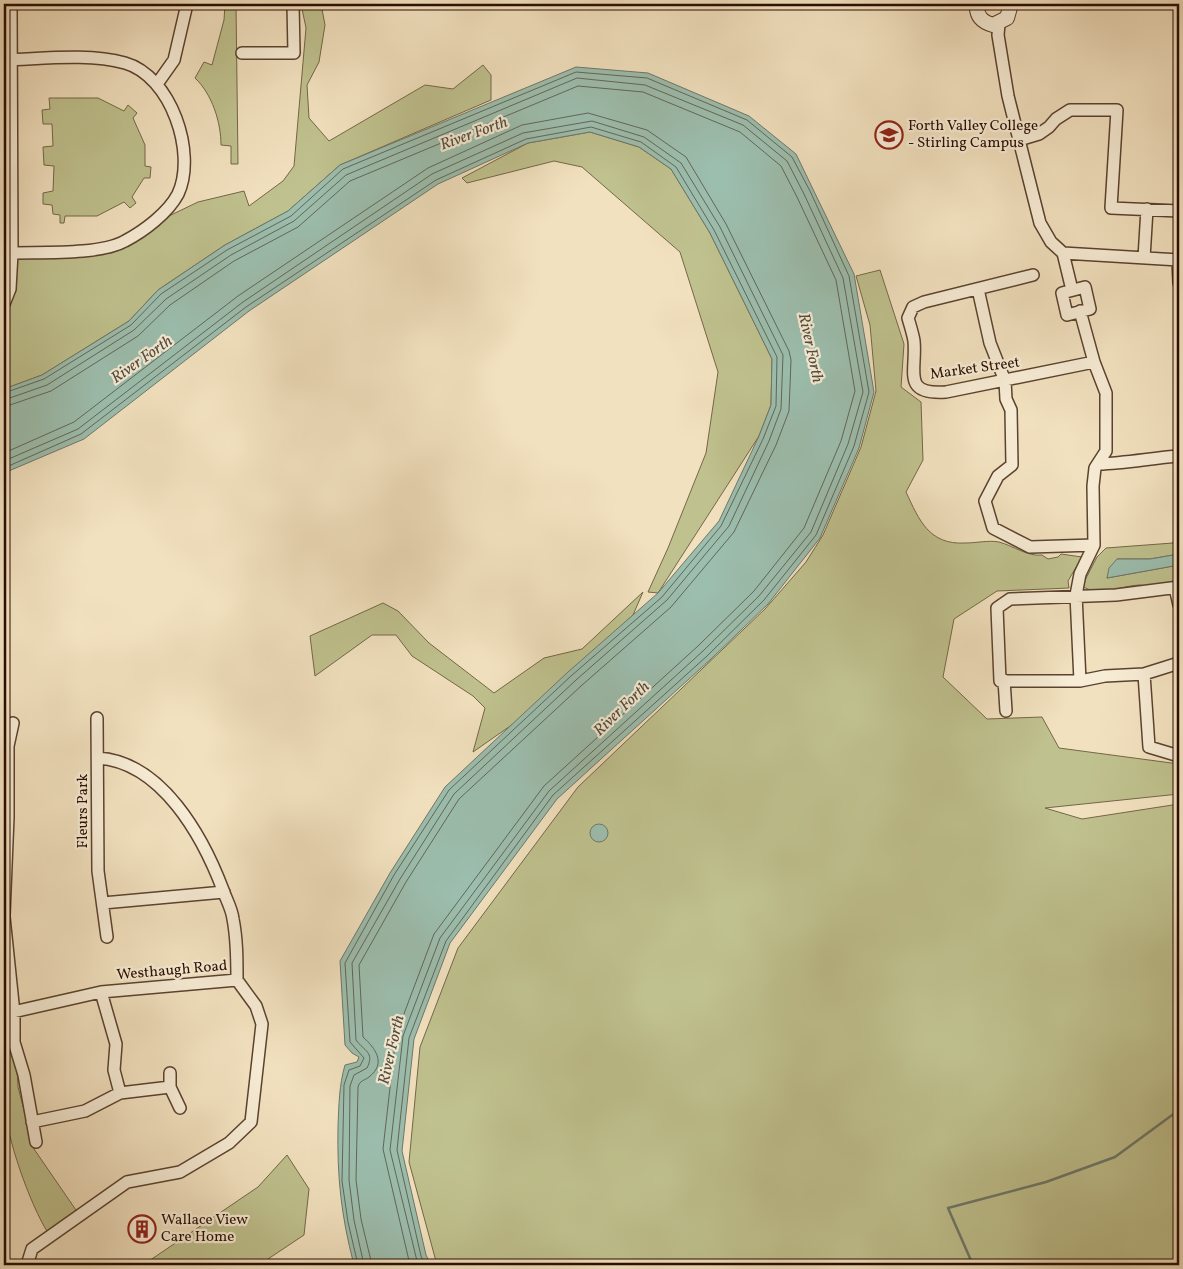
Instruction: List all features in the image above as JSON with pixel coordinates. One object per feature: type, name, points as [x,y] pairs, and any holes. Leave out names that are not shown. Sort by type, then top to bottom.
[{"type":"street","points":[[4,304],[10,289],[12,253],[7,60],[11,4]]},
{"type":"street","points":[[157,84],[174,60],[187,4]]},
{"type":"street","points":[[242,53],[294,52],[293,4]]},
{"type":"street","points":[[972,4],[983,21],[993,25],[999,24],[1010,14],[1011,4]]},
{"type":"street","points":[[999,24],[998,34],[1008,96],[1040,223],[1051,242],[1064,253],[1179,260],[1179,282]]},
{"type":"street","points":[[7,60],[98,59],[126,63],[157,84],[176,117],[186,158],[179,191],[173,202],[141,231],[124,242],[105,249],[12,253]]},
{"type":"street","points":[[1019,140],[1039,134],[1070,110],[1117,110],[1111,208],[1179,211]]},
{"type":"street","points":[[1144,258],[1147,209]]},
{"type":"street","points":[[1064,253],[1072,290],[1062,293],[1067,315],[1080,312],[1094,362],[1106,393],[1106,451],[1095,468],[1093,486],[1094,545],[1080,574],[1076,595],[1080,681]]},
{"type":"street","name":"Market Street","points":[[1033,275],[924,302],[913,307],[908,318],[914,341],[914,381],[921,390],[930,393],[1005,381],[1094,362]]},
{"type":"street","points":[[978,289],[990,343],[1005,381],[1006,399],[1011,410],[1012,465],[998,476],[985,501],[993,528],[1030,547],[1094,545]]},
{"type":"street","points":[[1098,464],[1142,462],[1179,456]]},
{"type":"street","points":[[1179,605],[1177,588],[1116,596],[1076,595],[1010,599],[1001,603],[997,608],[1000,680],[1080,681],[1105,676],[1144,674],[1179,663]]},
{"type":"street","points":[[1144,674],[1150,747],[1179,756]]},
{"type":"street","points":[[1004,680],[1006,711]]},
{"type":"street","name":"Fleurs Park","points":[[97,718],[98,871],[107,937]]},
{"type":"street","points":[[13,723],[6,746],[8,817],[4,916],[9,1014],[15,1049],[24,1075],[36,1142]]},
{"type":"street","points":[[98,758],[109,758],[137,769],[177,804],[204,845],[233,916],[237,980]]},
{"type":"street","points":[[103,903],[224,892]]},
{"type":"street","name":"Westhaugh Road","points":[[9,1014],[101,992],[237,980],[256,1006],[262,1024],[251,1122],[229,1144],[180,1172],[127,1182],[32,1249],[26,1265]]},
{"type":"street","points":[[101,992],[116,1044],[114,1070],[120,1093]]},
{"type":"street","points":[[170,1072],[170,1087],[180,1108]]},
{"type":"street","points":[[32,1122],[85,1111],[120,1093],[170,1087]]},
{"type":"green space","points":[[225,4],[236,4],[238,164],[231,164],[231,146],[221,145],[217,118],[211,100],[195,78],[204,62],[212,65],[224,20]]},
{"type":"green space","points":[[301,4],[321,4],[325,25],[319,62],[307,85],[309,118],[329,141],[425,85],[453,89],[483,65],[491,75],[491,100],[340,165],[288,211],[225,245],[158,290],[129,321],[42,375],[4,389],[4,310],[11,298],[17,259],[112,253],[135,242],[171,215],[198,202],[244,191],[249,206],[283,181],[294,166],[306,28]]},
{"type":"green space","points":[[49,98],[98,98],[124,111],[128,105],[137,113],[133,118],[145,145],[145,166],[151,167],[150,178],[144,178],[132,197],[136,203],[130,208],[124,202],[97,216],[65,216],[64,223],[60,223],[60,215],[53,214],[52,205],[43,204],[43,193],[53,191],[54,166],[44,165],[43,147],[53,146],[52,124],[43,124],[42,110],[50,109]]},
{"type":"green space","points":[[590,132],[639,147],[671,169],[710,233],[772,359],[771,405],[759,436],[658,593],[648,592],[668,548],[706,453],[718,372],[680,252],[582,167],[554,161],[467,183],[462,178],[528,143]]},
{"type":"green space","points":[[880,270],[904,344],[901,387],[921,402],[923,460],[906,492],[921,521],[934,535],[942,540],[953,543],[991,541],[1005,544],[1026,553],[1042,555],[1048,559],[1058,557],[1061,554],[1082,557],[1068,581],[1069,588],[997,591],[954,619],[943,677],[987,719],[1042,717],[1059,748],[1179,764],[1179,794],[1045,808],[1082,819],[1179,804],[1179,1265],[437,1265],[409,1162],[420,1047],[458,948],[578,787],[765,609],[806,562],[823,535],[861,447],[876,391],[870,325],[856,276]]},
{"type":"green space","points":[[1175,534],[1179,534],[1179,554],[1150,559],[1117,559],[1107,578],[1179,565],[1179,580],[1176,582],[1159,587],[1146,588],[1139,585],[1102,591],[1095,591],[1082,586],[1097,557],[1106,548],[1173,543]]},
{"type":"green space","points":[[643,592],[633,615],[536,708],[473,752],[485,708],[473,696],[412,656],[396,635],[372,635],[315,676],[310,636],[383,603],[398,611],[429,643],[494,693],[544,658],[582,649]]},
{"type":"green space","points":[[11,1052],[17,1068],[18,1087],[34,1149],[78,1213],[48,1233],[27,1188],[9,1134],[3,1090],[4,1053]]},
{"type":"green space","points":[[287,1155],[309,1189],[304,1235],[259,1265],[143,1265],[258,1187]]},
{"type":"water","name":"River Forth","points":[[576,67],[648,73],[749,116],[796,154],[854,274],[874,392],[859,448],[820,538],[768,604],[711,659],[557,799],[450,943],[414,1039],[402,1151],[426,1255],[431,1265],[354,1265],[341,1196],[338,1162],[338,1126],[340,1088],[345,1065],[357,1062],[359,1057],[352,1053],[345,1045],[340,961],[390,873],[445,787],[568,672],[658,593],[719,521],[759,436],[771,405],[772,359],[710,233],[671,169],[639,147],[590,132],[528,143],[438,184],[249,311],[84,439],[4,473],[4,389],[42,375],[129,321],[158,290],[225,245],[288,211],[340,165]]},
{"type":"water","points":[[1179,554],[1179,565],[1107,578],[1109,568],[1117,559],[1150,559]]},
{"type":"water","points":[[595,824],[603,824],[608,829],[606,840],[595,842],[590,837],[590,829]]},
{"type":"waterway","points":[[973,1265],[948,1208],[1046,1182],[1115,1157],[1179,1110]]},
{"type":"place","name":"Forth Valley College - Stirling Campus","points":[[889,135]]},
{"type":"place","name":"Wallace View Care Home","points":[[142,1229]]}]
